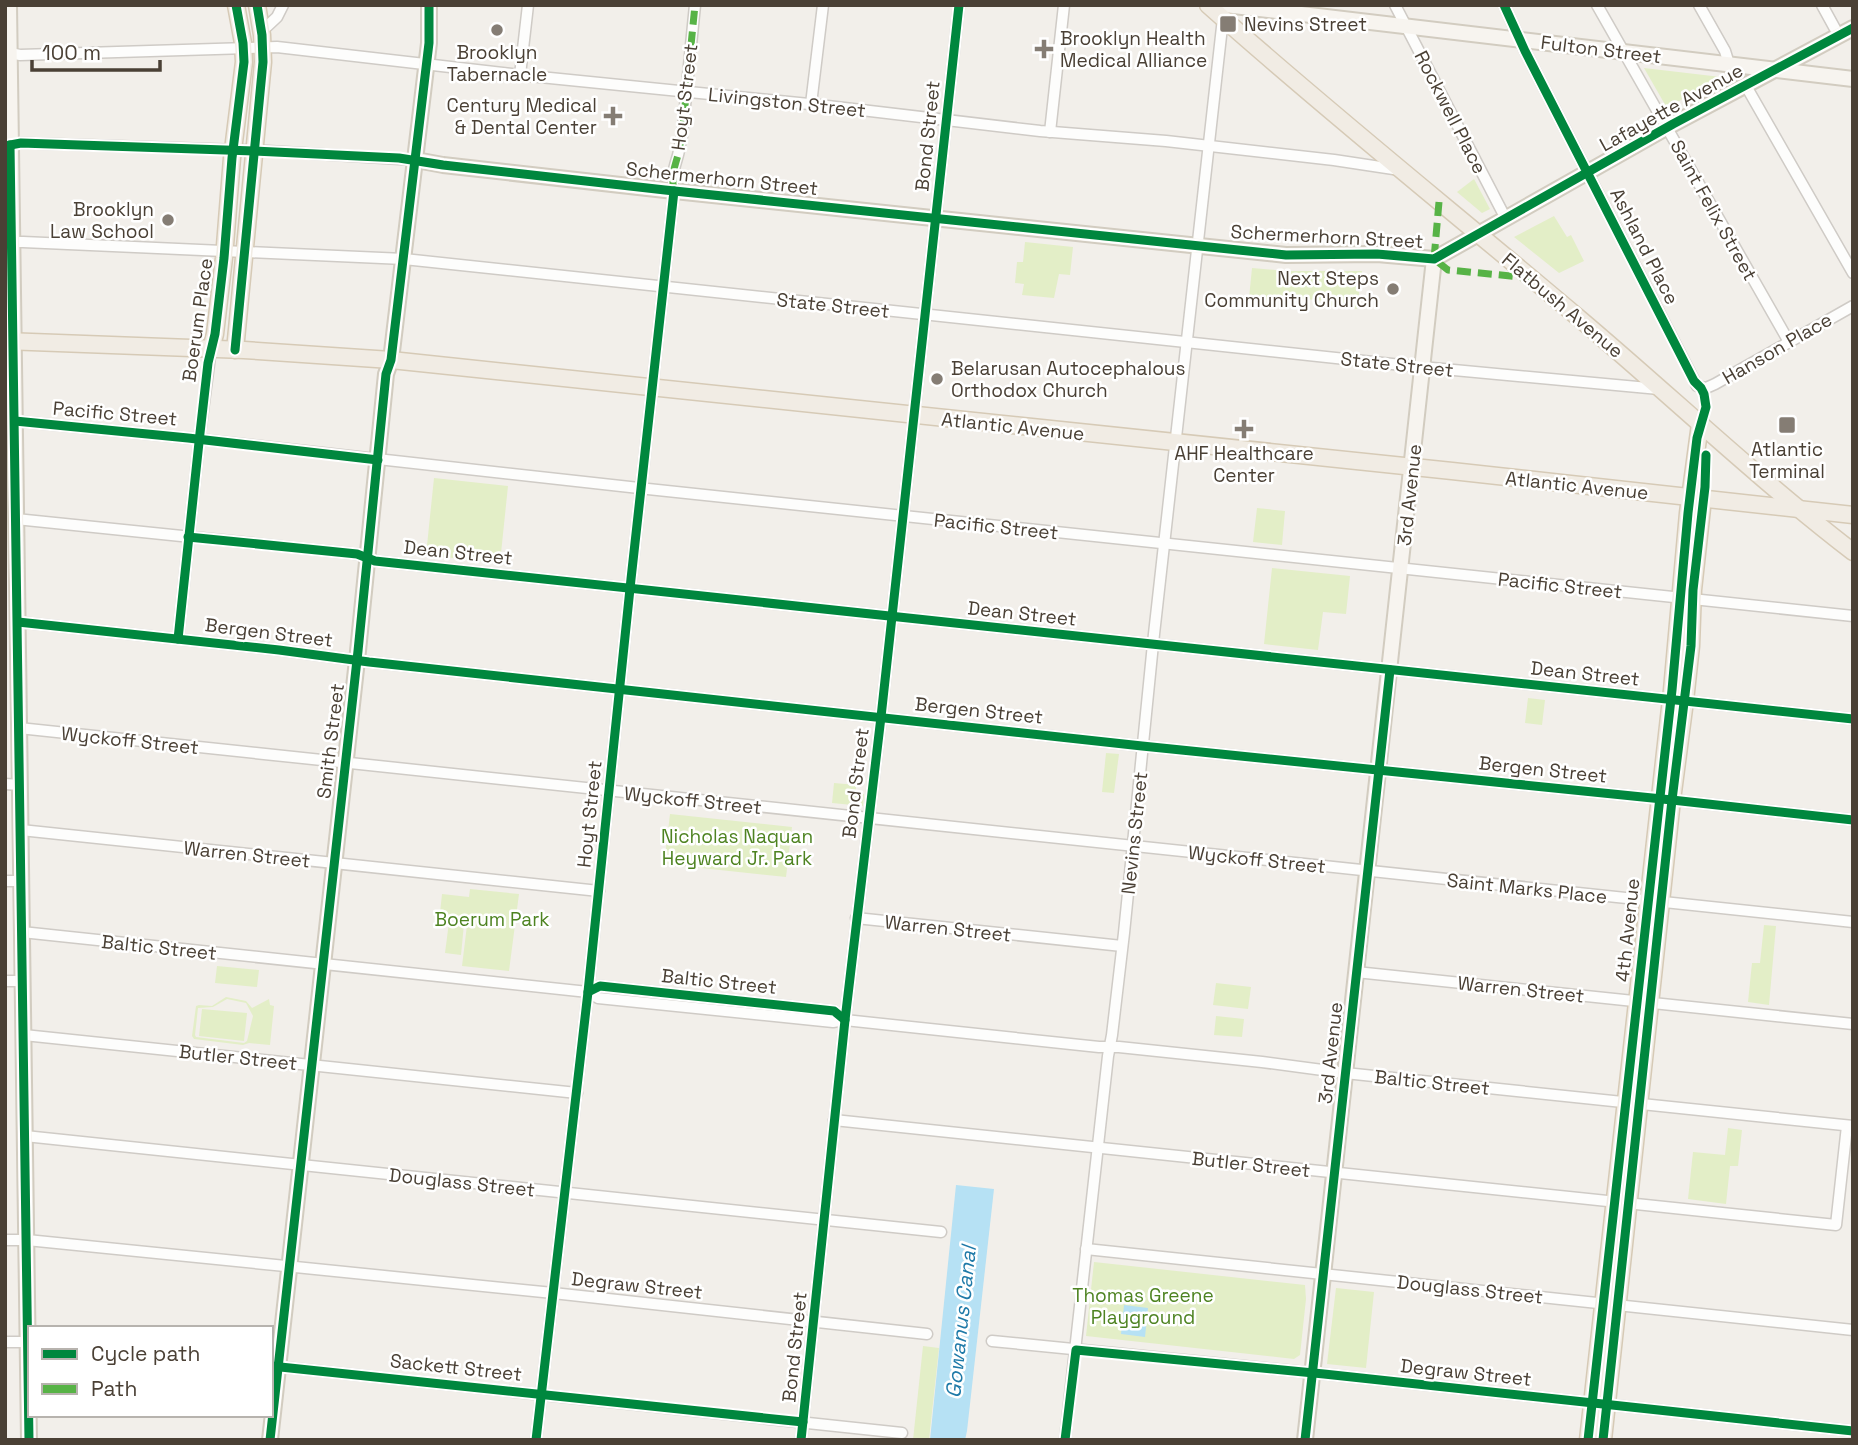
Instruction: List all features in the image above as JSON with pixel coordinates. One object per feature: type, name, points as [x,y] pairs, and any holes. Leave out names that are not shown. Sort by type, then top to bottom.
[{"type":"main road","points":[[9,5],[9,341],[15,421],[10,441],[16,519],[11,542],[18,622],[12,645],[19,729],[13,784],[21,830],[29,1326]]},
{"type":"main road","name":"Boerum Place","points":[[211,349],[225,250],[244,62],[236,5]]},
{"type":"main road","name":"Boerum Place","points":[[235,350],[263,62],[257,5]]},
{"type":"main road","name":"Smith Street","points":[[273,1396],[357,660],[386,374],[391,360],[427,64],[429,5]]},
{"type":"main road","name":"Flatbush Avenue","points":[[1208,5],[1224,12],[1400,170],[1532,278],[1853,552]]},
{"type":"main road","name":"Fulton Street","points":[[1224,12],[1283,8],[1405,26],[1853,79]]},
{"type":"main road","name":"Lafayette Avenue","points":[[1434,259],[1667,127],[1853,28]]},
{"type":"main road","name":"Schermerhorn Street","points":[[416,160],[674,191],[1286,255],[1377,254],[1434,259]]},
{"type":"main road","name":"3rd Avenue","points":[[1305,1440],[1434,259]]},
{"type":"main road","name":"Atlantic Avenue","points":[[9,341],[235,350],[391,360],[1853,515]]},
{"type":"main road","name":"4th Avenue","points":[[1603,1440],[1600,1404],[1665,799],[1678,701],[1687,598],[1680,589],[1697,498],[1700,424]]},
{"type":"main road","name":"4th Avenue","points":[[1588,1440],[1600,1404]]},
{"type":"main road","points":[[29,1417],[29,1440]]},
{"type":"main road","name":"Smith Street","points":[[270,1440],[272,1417]]},
{"type":"street","points":[[262,39],[283,5]]},
{"type":"street","points":[[520,75],[528,5]]},
{"type":"street","name":"Hoyt Street","points":[[536,1440],[589,992],[674,191],[674,166],[682,136],[695,5]]},
{"type":"street","points":[[811,104],[822,5]]},
{"type":"street","name":"Bond Street","points":[[801,1440],[856,918],[881,717],[959,5]]},
{"type":"street","points":[[1050,132],[1064,5]]},
{"type":"street","name":"Rockwell Place","points":[[1395,5],[1506,219]]},
{"type":"street","name":"Ashland Place","points":[[1504,5],[1587,173],[1694,381],[1701,388]]},
{"type":"street","name":"Saint Felix Street","points":[[1597,5],[1789,342]]},
{"type":"street","points":[[1699,5],[1725,51],[1729,64]]},
{"type":"street","points":[[1822,5],[1839,36]]},
{"type":"street","name":"Nevins Street","points":[[1065,1440],[1224,12]]},
{"type":"street","name":"Livingston Street","points":[[7,53],[29,55],[244,48],[262,39],[277,47],[520,75],[811,104],[1050,132],[1208,146],[1400,170]]},
{"type":"street","points":[[1746,86],[1853,273]]},
{"type":"street","name":"Schermerhorn Street","points":[[8,145],[21,143],[254,150],[416,160]]},
{"type":"street","name":"State Street","points":[[8,242],[404,259],[1423,367],[1660,389]]},
{"type":"street","name":"Hanson Place","points":[[1701,388],[1715,384],[1853,306]]},
{"type":"street","name":"Boerum Place","points":[[178,639],[211,349]]},
{"type":"street","name":"Pacific Street","points":[[15,421],[1853,616]]},
{"type":"street","name":"Dean Street","points":[[16,519],[357,554],[375,561],[630,589],[1853,719]]},
{"type":"street","name":"Bergen Street","points":[[18,622],[1142,746],[1853,820]]},
{"type":"street","name":"Wyckoff Street","points":[[19,729],[1367,871]]},
{"type":"street","name":"Warren Street","points":[[21,830],[599,891]]},
{"type":"street","name":"Saint Marks Place","points":[[1367,871],[1853,922]]},
{"type":"street","points":[[5,881],[22,881]]},
{"type":"street","name":"Warren Street","points":[[856,918],[1122,946]]},
{"type":"street","name":"Baltic Street","points":[[22,932],[589,992],[598,998],[1238,1059],[1345,1073],[1850,1126]]},
{"type":"street","name":"Warren Street","points":[[1356,972],[1853,1024]]},
{"type":"street","points":[[5,981],[23,981]]},
{"type":"street","name":"Butler Street","points":[[24,1035],[577,1093]]},
{"type":"street","name":"Butler Street","points":[[834,1120],[1836,1224],[1850,1126]]},
{"type":"street","name":"Douglass Street","points":[[25,1136],[941,1232]]},
{"type":"street","name":"Degraw Street","points":[[5,1240],[289,1266],[927,1334]]},
{"type":"street","name":"Douglass Street","points":[[1086,1249],[1853,1330]]},
{"type":"street","name":"Degraw Street","points":[[992,1341],[1853,1431]]},
{"type":"street","points":[[5,1342],[28,1342]]},
{"type":"street","name":"Sackett Street","points":[[275,1366],[902,1433]]},
{"type":"green space","points":[[1644,68],[1721,77],[1667,108]]},
{"type":"green space","points":[[1474,179],[1490,209],[1482,213],[1457,192]]},
{"type":"green space","points":[[1554,216],[1567,237],[1571,235],[1584,261],[1559,273],[1514,237]]},
{"type":"green space","points":[[1025,242],[1073,247],[1070,275],[1059,274],[1054,298],[1022,295],[1024,284],[1015,283],[1017,262],[1023,262]]},
{"type":"green space","points":[[1252,268],[1362,271],[1357,309],[1327,306],[1327,301],[1282,297],[1281,301],[1249,298]]},
{"type":"green space","points":[[434,478],[508,486],[500,563],[426,555]]},
{"type":"green space","points":[[1257,508],[1285,511],[1282,545],[1253,542]]},
{"type":"green space","points":[[1272,568],[1350,576],[1346,614],[1323,612],[1318,650],[1264,644]]},
{"type":"green space","points":[[1528,698],[1545,700],[1542,725],[1525,723]]},
{"type":"green space","points":[[1106,753],[1119,754],[1114,793],[1102,792]]},
{"type":"green space","points":[[834,783],[856,785],[856,792],[864,794],[863,806],[832,803]]},
{"type":"green space","name":"Nicholas Naquan Heyward Jr. Park","points":[[670,814],[792,827],[786,877],[664,864]]},
{"type":"green space","name":"Boerum Park","points":[[470,889],[519,894],[509,971],[462,966],[468,917],[440,913],[442,894],[469,897]]},
{"type":"green space","points":[[449,922],[464,924],[461,955],[445,953]]},
{"type":"green space","points":[[1764,925],[1776,926],[1769,1005],[1748,1002],[1752,963],[1760,963]]},
{"type":"green space","points":[[217,966],[259,970],[257,987],[215,983]]},
{"type":"green space","points":[[1216,983],[1251,987],[1248,1009],[1213,1005]]},
{"type":"green space","points":[[226,997],[246,1001],[252,1008],[269,999],[270,1005],[274,1006],[270,1045],[243,1045],[194,1039],[192,1036],[196,1006],[212,1006]],"holes":[[[227,999],[246,1003],[253,1016],[247,1041],[244,1043],[196,1037],[198,1008],[213,1007]]]},
{"type":"green space","points":[[202,1009],[247,1013],[244,1041],[199,1036]]},
{"type":"green space","points":[[1216,1016],[1244,1019],[1242,1037],[1214,1035]]},
{"type":"green space","points":[[1728,1128],[1742,1130],[1738,1166],[1730,1166],[1726,1204],[1688,1199],[1693,1152],[1725,1155]]},
{"type":"green space","name":"Thomas Greene Playground","points":[[1094,1262],[1305,1285],[1300,1355],[1294,1359],[1086,1336]]},
{"type":"green space","points":[[1336,1288],[1374,1292],[1366,1368],[1327,1364]]},
{"type":"green space","points":[[923,1346],[939,1348],[929,1440],[913,1440]]},
{"type":"water","name":"Gowanus Canal","points":[[956,1185],[994,1189],[965,1440],[930,1440]]},
{"type":"water","points":[[1124,1305],[1148,1308],[1145,1337],[1121,1334]]},
{"type":"marked path","points":[[674,191],[673,177],[682,136],[695,5]]},
{"type":"marked path","points":[[1439,202],[1434,259],[1448,270],[1532,278]]},
{"type":"cycle path","points":[[178,639],[208,363],[215,334],[224,258],[232,158],[244,62],[236,5]]},
{"type":"cycle path","points":[[235,350],[263,62],[257,5]]},
{"type":"cycle path","points":[[273,1413],[358,651],[386,374],[391,360],[429,43],[429,5]]},
{"type":"cycle path","points":[[801,1440],[845,1020],[959,5]]},
{"type":"cycle path","points":[[1504,5],[1694,381],[1701,388],[1706,407],[1697,438],[1688,513],[1672,690],[1588,1440]]},
{"type":"cycle path","points":[[5,146],[21,143],[399,158],[665,190],[1286,255],[1377,254],[1434,259],[1673,124],[1853,28]]},
{"type":"cycle path","points":[[10,145],[28,1372]]},
{"type":"cycle path","points":[[536,1440],[588,992],[674,191]]},
{"type":"cycle path","points":[[15,421],[378,460]]},
{"type":"cycle path","points":[[1603,1440],[1691,646],[1693,590],[1706,455]]},
{"type":"cycle path","points":[[188,537],[357,554],[375,561],[1853,719]]},
{"type":"cycle path","points":[[18,622],[1142,746],[1853,820]]},
{"type":"cycle path","points":[[1305,1440],[1390,670]]},
{"type":"cycle path","points":[[588,992],[600,986],[834,1011],[845,1020]]},
{"type":"cycle path","points":[[1065,1440],[1076,1350],[1853,1431]]},
{"type":"cycle path","points":[[273,1366],[803,1422]]},
{"type":"cycle path","points":[[29,1417],[29,1440]]},
{"type":"cycle path","points":[[270,1440],[273,1417]]},
{"type":"place","name":"Nevins Street","points":[[1228,24]]},
{"type":"place","name":"Brooklyn Tabernacle","points":[[497,30]]},
{"type":"place","name":"Brooklyn Health Medical Alliance","points":[[1044,49]]},
{"type":"place","name":"Century Medical & Dental Center","points":[[613,116]]},
{"type":"place","name":"Brooklyn Law School","points":[[168,220]]},
{"type":"place","name":"Next Steps Community Church","points":[[1393,289]]},
{"type":"place","name":"Belarusan Autocephalous Orthodox Church","points":[[937,379]]},
{"type":"place","name":"Atlantic Terminal","points":[[1787,425]]},
{"type":"place","name":"AHF Healthcare Center","points":[[1244,429]]}]
